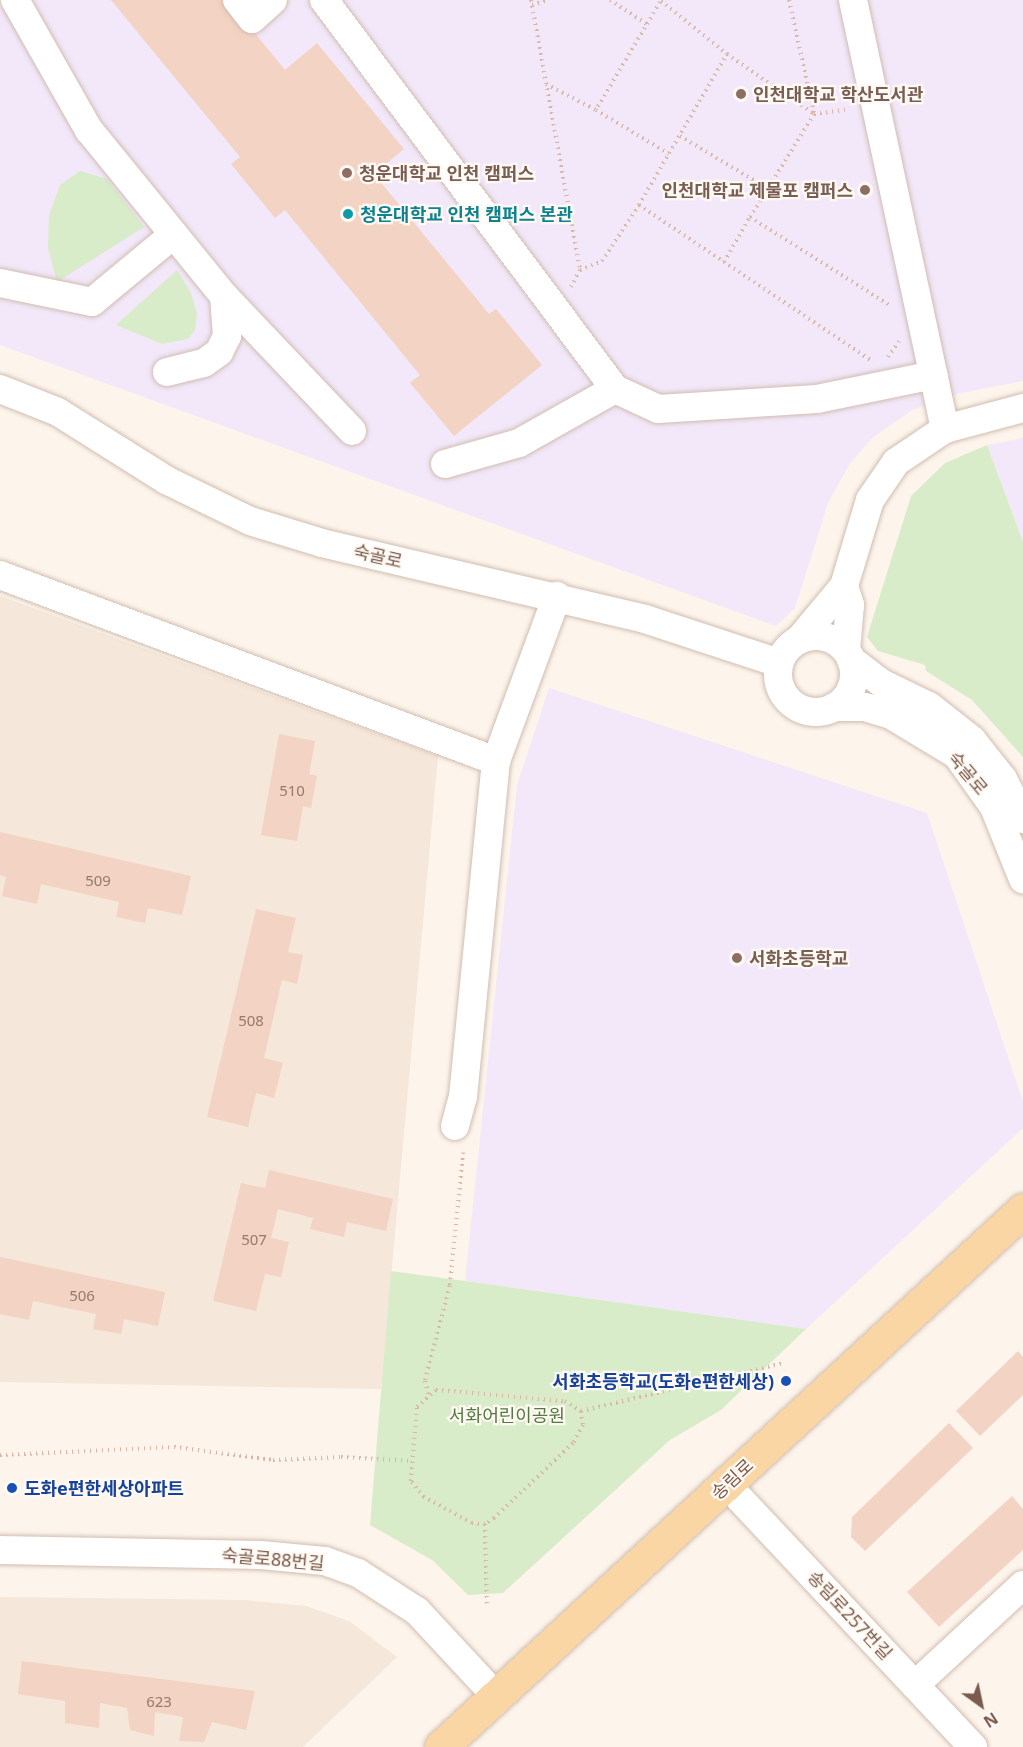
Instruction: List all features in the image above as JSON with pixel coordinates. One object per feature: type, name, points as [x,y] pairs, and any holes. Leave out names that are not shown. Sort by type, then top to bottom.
[{"type":"main road","name":"송림로","points":[[441,1747],[1023,1210]]},
{"type":"street","points":[[15,0],[89,130],[224,296],[352,431]]},
{"type":"street","points":[[237,0],[252,19],[273,0]]},
{"type":"street","points":[[324,0],[615,388],[658,409],[817,399],[934,375]]},
{"type":"street","points":[[853,0],[945,429]]},
{"type":"street","points":[[0,283],[92,302],[173,235]]},
{"type":"street","points":[[167,372],[204,363],[219,352],[227,336],[224,296]]},
{"type":"street","points":[[445,464],[519,443],[615,388]]},
{"type":"street","name":"숙골로","points":[[0,389],[58,412],[166,480],[250,521],[322,543],[645,618],[779,663],[779,685],[791,703],[812,712],[834,707],[865,707],[891,715],[957,755],[994,807],[1023,879]]},
{"type":"street","points":[[779,663],[843,586],[870,500],[896,462],[945,429],[1023,408]]},
{"type":"street","points":[[0,575],[496,761]]},
{"type":"street","points":[[834,707],[849,692],[854,671],[848,655],[850,605],[843,586]]},
{"type":"street","points":[[455,1126],[463,1097],[496,761],[557,596]]},
{"type":"street","name":"숙골로","points":[[799,640],[830,638],[883,684],[929,706],[972,740],[1003,779],[1023,819]]},
{"type":"street","name":"송림로257번길","points":[[726,1484],[973,1747]]},
{"type":"street","name":"숙골로88번길","points":[[0,1550],[261,1555],[325,1561],[368,1578],[417,1611],[496,1696]]},
{"type":"street","points":[[915,1685],[1023,1584]]},
{"type":"path","points":[[547,0],[532,3],[580,270],[602,261],[639,205],[727,54]]},
{"type":"path","points":[[610,0],[647,24]]},
{"type":"path","points":[[724,262],[814,114],[789,0]]},
{"type":"path","points":[[596,110],[660,1],[727,54],[814,114],[854,108]]},
{"type":"path","points":[[546,84],[596,110],[669,154]]},
{"type":"path","points":[[851,98],[856,120]]},
{"type":"path","points":[[680,135],[767,188]]},
{"type":"path","points":[[639,205],[880,366],[899,344],[898,332]]},
{"type":"path","points":[[750,217],[894,308],[892,297]]},
{"type":"path","points":[[428,1394],[424,1380],[450,1285],[463,1154]]},
{"type":"path","points":[[581,1411],[583,1425],[573,1443],[485,1524],[472,1523],[424,1497],[411,1481],[410,1461],[417,1407],[428,1394],[444,1390],[565,1401],[581,1411],[783,1363]]},
{"type":"path","points":[[0,1455],[155,1447],[204,1449],[273,1460],[341,1458],[410,1461]]},
{"type":"path","points":[[485,1524],[487,1606]]},
{"type":"shaded area","name":"청운대학교 인천 캠퍼스","points":[[0,0],[1023,0],[1023,381],[957,394],[912,410],[871,439],[849,465],[828,503],[795,608],[776,626],[0,345]]},
{"type":"shaded area","points":[[1023,438],[1023,542],[987,445]]},
{"type":"shaded area","points":[[0,596],[438,756],[381,1389],[0,1382]]},
{"type":"shaded area","name":"서화초등학교","points":[[549,688],[927,813],[1023,1102],[1023,1128],[806,1329],[465,1281],[517,785]]},
{"type":"shaded area","points":[[0,1597],[245,1600],[306,1606],[349,1621],[397,1657],[303,1747],[0,1747]]},
{"type":"green space","points":[[80,171],[107,179],[144,227],[57,282],[48,248],[49,215],[60,185]]},
{"type":"green space","points":[[177,270],[191,293],[197,314],[195,330],[188,339],[162,344],[116,325]]},
{"type":"green space","points":[[987,445],[1023,542],[1023,757],[972,700],[926,671],[925,665],[878,651],[867,637],[911,496],[945,463]]},
{"type":"green space","name":"서화어린이공원","points":[[391,1271],[806,1329],[721,1410],[670,1440],[503,1593],[468,1595],[432,1560],[370,1525]]},
{"type":"building","name":"청운대학교 인천 캠퍼스 본관","points":[[111,0],[228,0],[285,70],[317,43],[404,149],[374,174],[489,314],[496,309],[542,365],[454,436],[410,383],[420,375],[285,210],[275,218],[231,164],[240,157]]},
{"type":"building","points":[[279,734],[315,741],[309,774],[317,776],[311,808],[303,806],[297,841],[261,835]]},
{"type":"building","points":[[0,832],[191,876],[182,915],[148,908],[145,923],[116,917],[119,902],[41,884],[37,904],[2,896],[6,877],[0,875]]},
{"type":"building","points":[[256,909],[296,918],[288,952],[303,955],[297,984],[282,980],[264,1058],[283,1063],[274,1098],[256,1093],[248,1127],[207,1117]]},
{"type":"building","points":[[269,1170],[393,1199],[386,1231],[347,1222],[344,1237],[310,1229],[313,1218],[278,1209],[271,1238],[289,1242],[281,1277],[265,1274],[256,1311],[213,1301],[241,1183],[265,1188]]},
{"type":"building","points":[[0,1257],[165,1292],[158,1326],[124,1319],[121,1334],[93,1329],[96,1314],[33,1301],[29,1320],[0,1314]]},
{"type":"building","points":[[1018,1351],[1023,1357],[1023,1395],[980,1436],[956,1411]]},
{"type":"building","points":[[949,1423],[973,1448],[865,1551],[851,1537],[852,1517]]},
{"type":"building","points":[[1012,1496],[1023,1509],[1023,1550],[939,1627],[907,1592]]},
{"type":"building","points":[[22,1661],[255,1691],[246,1730],[212,1722],[204,1742],[179,1741],[183,1717],[155,1712],[154,1736],[130,1730],[127,1708],[100,1703],[99,1728],[65,1723],[65,1701],[18,1694]]},
{"type":"place","name":"인천대학교 학산도서관","points":[[741,94]]},
{"type":"place","name":"청운대학교 인천 캠퍼스","points":[[347,173]]},
{"type":"place","name":"인천대학교 제물포 캠퍼스","points":[[865,190]]},
{"type":"place","name":"청운대학교 인천 캠퍼스 본관","points":[[348,214]]},
{"type":"place","name":"서화초등학교","points":[[737,958]]},
{"type":"place","name":"서화초등학교(도화e편한세상)","points":[[786,1381]]},
{"type":"place","name":"도화e편한세상아파트","points":[[12,1488]]}]
